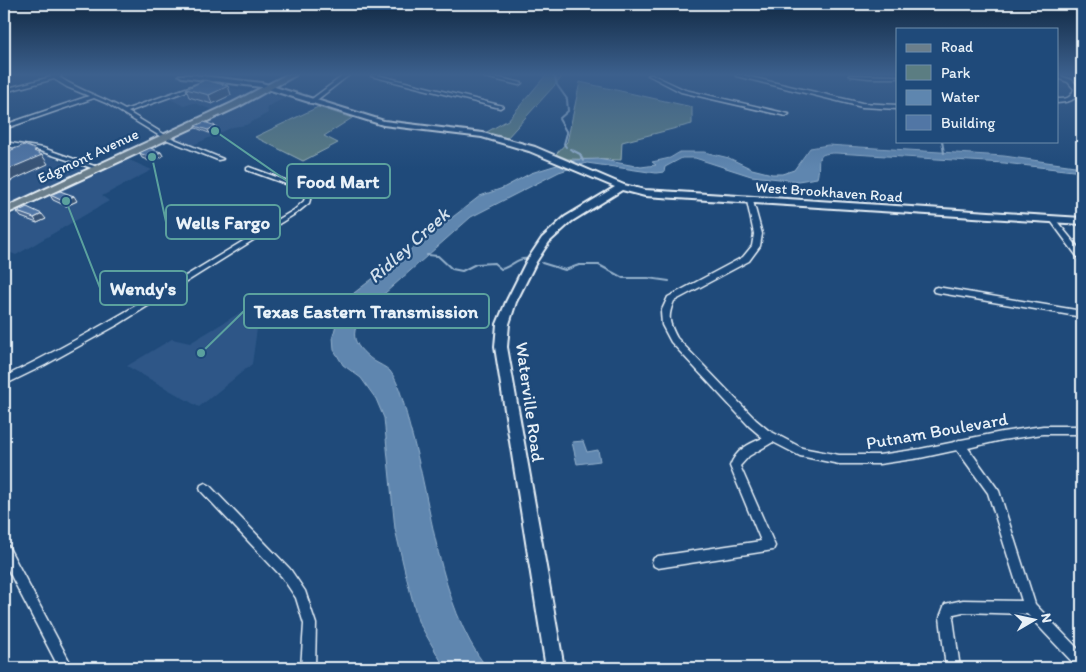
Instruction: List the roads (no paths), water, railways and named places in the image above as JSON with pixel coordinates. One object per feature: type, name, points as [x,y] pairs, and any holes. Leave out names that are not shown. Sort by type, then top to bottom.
[{"type":"main road","name":"Edgmont Avenue","points":[[4,212],[230,106]]},
{"type":"street","points":[[4,127],[65,106]]},
{"type":"street","points":[[114,106],[165,137],[220,159]]},
{"type":"street","points":[[124,112],[140,106]]},
{"type":"street","name":"West Brookhaven Road","points":[[326,106],[383,123],[483,135],[532,149],[621,187],[644,193],[1082,221]]},
{"type":"street","points":[[750,106],[786,114]]},
{"type":"street","points":[[4,144],[41,149],[97,168]]},
{"type":"street","points":[[4,381],[100,331],[296,211],[307,202],[309,193],[299,187],[249,169]]},
{"type":"street","name":"Waterville Road","points":[[556,668],[501,347],[503,327],[508,310],[546,238],[621,187]]},
{"type":"street","name":"Putnam Boulevard","points":[[750,201],[758,234],[756,246],[746,258],[671,299],[665,312],[666,325],[674,340],[763,432],[789,448],[821,458],[860,462],[895,458],[1028,430],[1059,428],[1082,430]]},
{"type":"street","points":[[1053,220],[1082,257]]},
{"type":"street","points":[[936,290],[1082,314]]},
{"type":"street","points":[[658,562],[769,546],[735,466],[737,459],[744,453],[772,438]]},
{"type":"street","points":[[959,444],[993,491],[1030,608],[1082,662]]},
{"type":"street","points":[[205,488],[286,573],[301,595],[310,624],[308,668]]},
{"type":"street","points":[[4,550],[66,668]]},
{"type":"street","points":[[953,668],[946,617],[950,610],[964,606],[1030,608]]},
{"type":"water","points":[[828,145],[1004,156],[1082,167],[1082,172],[1004,163],[836,153],[828,153],[820,157],[817,178],[798,181],[751,176],[695,158],[682,158],[665,167],[664,172],[656,173],[587,163],[559,172],[471,217],[367,309],[361,317],[355,331],[356,343],[366,355],[390,371],[400,390],[447,584],[457,614],[470,642],[487,668],[445,668],[418,621],[405,572],[395,529],[384,418],[376,399],[361,378],[343,365],[334,350],[333,336],[337,321],[354,293],[480,196],[503,188],[531,173],[573,160],[598,159],[641,167],[656,165],[652,162],[670,158],[680,152],[704,152],[729,158],[752,169],[772,174],[782,174],[794,170],[810,148]]},
{"type":"water","points":[[583,441],[587,452],[598,450],[600,461],[577,464],[572,442]]},
{"type":"waterway","points":[[566,147],[564,144],[567,133],[559,119],[568,111],[568,106]]},
{"type":"waterway","points":[[942,142],[944,153]]},
{"type":"waterway","points":[[570,149],[580,154],[583,161]]},
{"type":"waterway","name":"Ridley Creek","points":[[427,255],[438,256],[452,269],[462,271],[476,264],[494,263],[501,269],[521,259],[529,259]]},
{"type":"waterway","points":[[542,263],[565,270],[579,265],[599,265],[623,278],[648,278],[669,281]]},
{"type":"place","name":"Food Mart","points":[[215,131]]},
{"type":"place","name":"Wells Fargo","points":[[152,157]]},
{"type":"place","name":"Wendy's","points":[[66,201]]},
{"type":"place","name":"Texas Eastern Transmission","points":[[201,353]]}]
